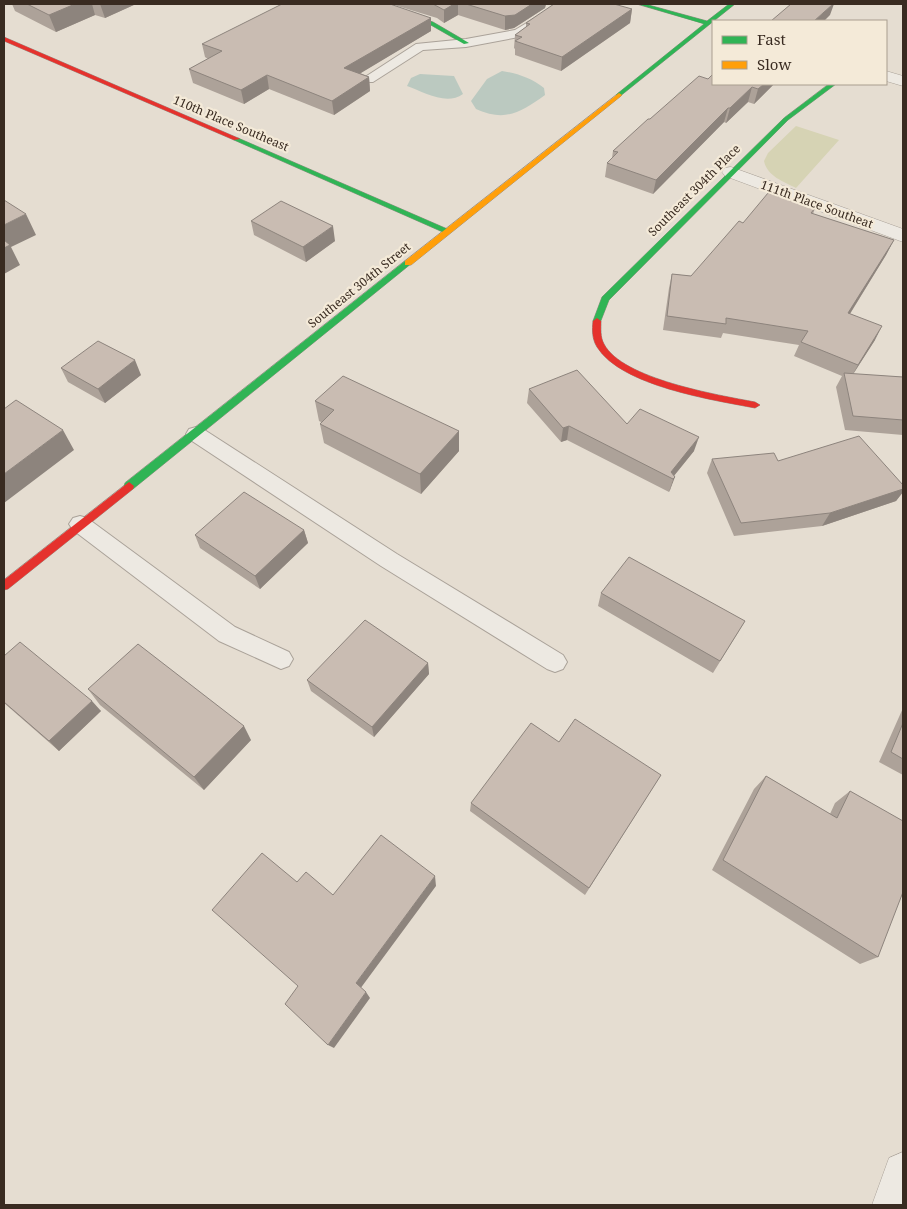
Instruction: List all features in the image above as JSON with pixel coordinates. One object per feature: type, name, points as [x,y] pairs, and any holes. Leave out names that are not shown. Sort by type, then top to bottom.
[{"type":"street","points":[[372,4],[431,23],[466,43]]},
{"type":"street","points":[[640,4],[710,24]]},
{"type":"street","name":"Southeast 304th Street","points":[[714,20],[732,4]]},
{"type":"street","name":"Southeast 304th Street","points":[[4,586],[710,24]]},
{"type":"street","name":"110th Place Southeast","points":[[4,40],[448,231]]},
{"type":"street","points":[[887,76],[903,82]]},
{"type":"street","name":"Southeast 304th Place","points":[[755,405],[697,394],[639,374],[616,362],[601,347],[596,330],[599,312],[605,300],[731,172],[786,119],[832,85]]},
{"type":"street","name":"111th Place Southeat","points":[[731,172],[903,236]]},
{"type":"street","points":[[892,1205],[903,1172]]},
{"type":"lane","points":[[368,79],[420,47],[466,43],[519,33],[548,14]]},
{"type":"lane","points":[[196,434],[389,560],[556,662]]},
{"type":"lane","points":[[80,524],[227,634],[281,658]]},
{"type":"shaded area","points":[[502,71],[534,81],[544,88],[545,95],[528,107],[512,114],[496,115],[476,109],[471,101],[487,79]]},
{"type":"shaded area","points":[[420,74],[454,76],[463,94],[449,99],[435,97],[407,86],[411,78]]},
{"type":"shaded area","points":[[796,126],[839,140],[796,188],[772,175],[764,161],[768,153]]},
{"type":"building","points":[[27,4],[75,4],[49,15]]},
{"type":"building","points":[[282,4],[390,4],[431,18],[344,68],[369,77],[332,101],[267,75],[241,90],[189,69],[222,51],[202,44]]},
{"type":"building","points":[[433,4],[454,4],[444,10]]},
{"type":"building","points":[[466,4],[532,4],[515,15],[505,16]]},
{"type":"building","points":[[554,4],[614,4],[632,9],[562,57],[515,41],[522,37],[515,35],[530,24],[526,23]]},
{"type":"building","points":[[791,4],[833,4],[815,20],[772,20]]},
{"type":"building","points":[[712,75],[712,85],[763,85],[758,89],[752,87],[728,108],[656,180],[607,163],[618,152],[613,151],[699,76],[708,79]]},
{"type":"building","points":[[768,193],[815,208],[811,213],[894,240],[848,313],[882,326],[858,365],[801,342],[808,331],[726,318],[726,324],[667,316],[672,274],[691,276],[739,221],[743,223]]},
{"type":"building","points":[[4,200],[26,214],[4,225]]},
{"type":"building","points":[[281,201],[333,226],[303,247],[251,221]]},
{"type":"building","points":[[4,240],[10,245],[4,248]]},
{"type":"building","points":[[98,341],[135,360],[98,389],[61,368]]},
{"type":"building","points":[[577,370],[627,424],[640,409],[699,437],[671,472],[675,477],[673,479],[569,426],[563,428],[529,389]]},
{"type":"building","points":[[844,373],[903,377],[903,420],[853,416]]},
{"type":"building","points":[[343,376],[459,431],[420,474],[320,424],[334,410],[315,401]]},
{"type":"building","points":[[16,400],[63,430],[4,474],[4,409]]},
{"type":"building","points":[[859,436],[903,485],[903,489],[830,513],[741,523],[712,459],[774,453],[778,461]]},
{"type":"building","points":[[244,492],[304,530],[255,576],[195,535]]},
{"type":"building","points":[[629,557],[745,621],[720,661],[601,593]]},
{"type":"building","points":[[365,620],[428,663],[372,727],[307,680]]},
{"type":"building","points":[[20,642],[92,701],[49,741],[4,702],[4,656]]},
{"type":"building","points":[[138,644],[244,726],[194,777],[88,689]]},
{"type":"building","points":[[575,719],[661,775],[589,888],[471,803],[531,723],[559,742]]},
{"type":"building","points":[[903,723],[903,759],[891,752]]},
{"type":"building","points":[[766,776],[837,818],[850,791],[903,821],[903,892],[878,957],[723,860]]},
{"type":"building","points":[[381,835],[435,876],[356,983],[366,992],[328,1045],[285,1004],[298,986],[212,910],[262,853],[297,882],[306,872],[333,895]]},
{"type":"traffic: fast","points":[[372,4],[431,23],[466,43]]},
{"type":"traffic: fast","points":[[640,4],[707,23]]},
{"type":"traffic: fast","points":[[712,20],[732,4]]},
{"type":"traffic: fast","points":[[619,95],[712,20]]},
{"type":"traffic: fast","points":[[597,321],[605,299],[786,119],[832,85]]},
{"type":"traffic: fast","points":[[236,139],[448,231]]},
{"type":"traffic: fast","points":[[129,486],[408,263]]},
{"type":"traffic: slow","points":[[408,263],[619,95]]},
{"type":"traffic: jam","points":[[4,39],[236,139]]},
{"type":"traffic: jam","points":[[597,321],[598,341],[601,347],[613,359],[629,370],[672,386],[755,405]]},
{"type":"traffic: jam","points":[[4,586],[129,486]]}]
